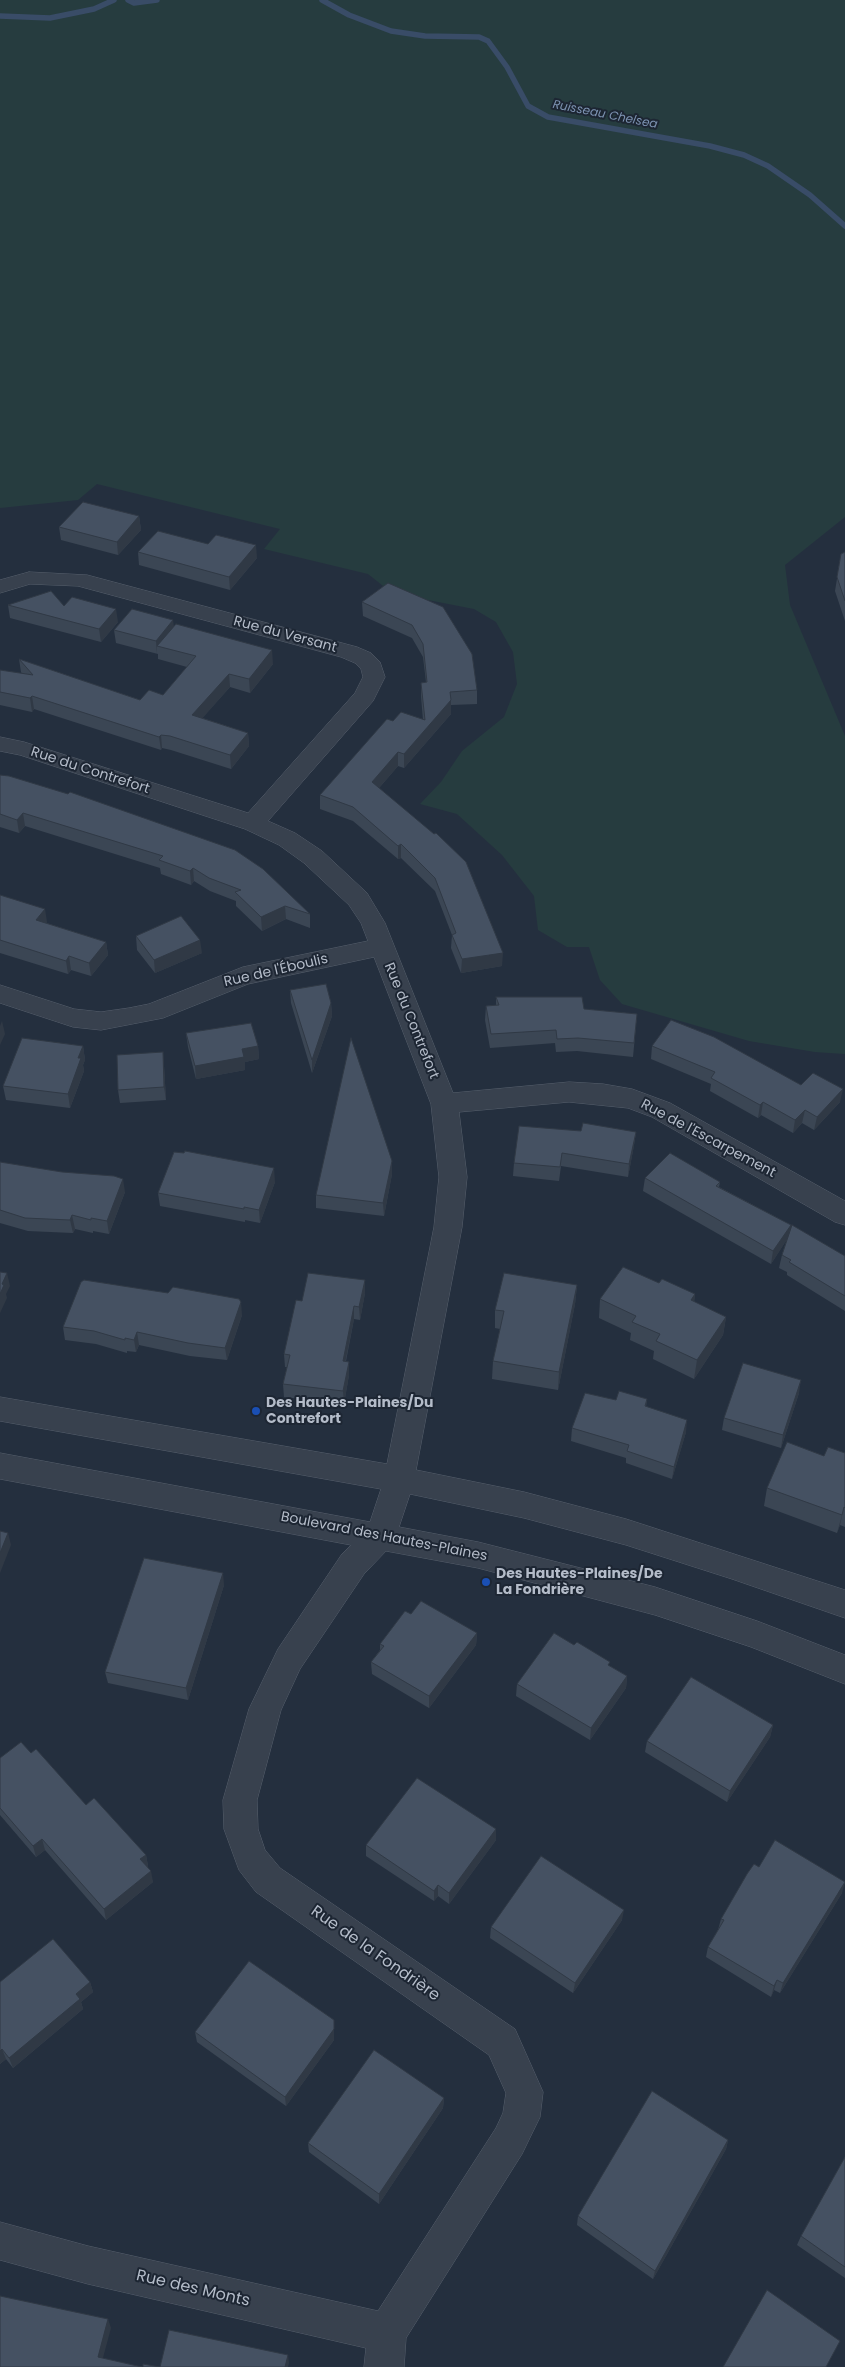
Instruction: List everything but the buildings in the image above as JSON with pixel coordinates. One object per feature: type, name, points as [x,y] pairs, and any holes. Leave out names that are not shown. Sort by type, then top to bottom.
[{"type":"street","name":"Rue du Versant","points":[[0,587],[30,578],[79,580],[349,652],[363,658],[372,667],[374,677],[365,696],[253,823]]},
{"type":"street","name":"Rue du Contrefort","points":[[0,744],[24,749],[253,823],[300,848],[341,882],[358,899],[373,923],[444,1104],[450,1139],[453,1177],[448,1227],[399,1479],[381,1535]]},
{"type":"street","name":"Rue de l'Éboulis","points":[[0,994],[73,1018],[101,1021],[154,1012],[243,976],[381,947]]},
{"type":"street","name":"Rue de l'Escarpement","points":[[444,1104],[569,1092],[602,1094],[632,1099],[661,1110],[845,1214]]},
{"type":"street","points":[[0,1409],[399,1479],[524,1505],[626,1532],[732,1565],[845,1604]]},
{"type":"street","name":"Boulevard des Hautes-Plaines","points":[[0,1466],[381,1535],[478,1555],[655,1601],[757,1635],[845,1670]]},
{"type":"street","name":"Rue de la Fondrière","points":[[381,1535],[352,1564],[289,1659],[266,1710],[240,1800],[241,1829],[251,1859],[268,1880],[502,2042],[526,2092],[521,2118],[509,2142],[385,2350]]},
{"type":"street","name":"Rue des Monts","points":[[0,2241],[385,2350]]},
{"type":"green space","points":[[0,0],[845,0],[845,517],[785,565],[790,605],[845,736],[845,1054],[815,1052],[749,1041],[622,1004],[600,980],[589,947],[567,947],[538,930],[534,896],[502,855],[457,814],[420,804],[441,782],[462,751],[504,717],[517,684],[513,652],[496,622],[474,609],[392,593],[368,574],[264,549],[280,529],[97,484],[78,500],[0,508]]},
{"type":"waterway","points":[[0,16],[50,18],[94,9],[114,0]]},
{"type":"waterway","name":"Ruisseau Chelsea","points":[[128,0],[134,3],[157,0]]},
{"type":"waterway","name":"Ruisseau Chelsea","points":[[322,0],[349,15],[391,31],[425,36],[479,37],[488,41],[507,67],[528,106],[548,117],[710,146],[744,155],[768,166],[810,195],[845,226]]},
{"type":"place","name":"Des Hautes-Plaines/Du Contrefort","points":[[256,1411]]},
{"type":"place","name":"Des Hautes-Plaines/De La Fondrière","points":[[486,1582]]}]
